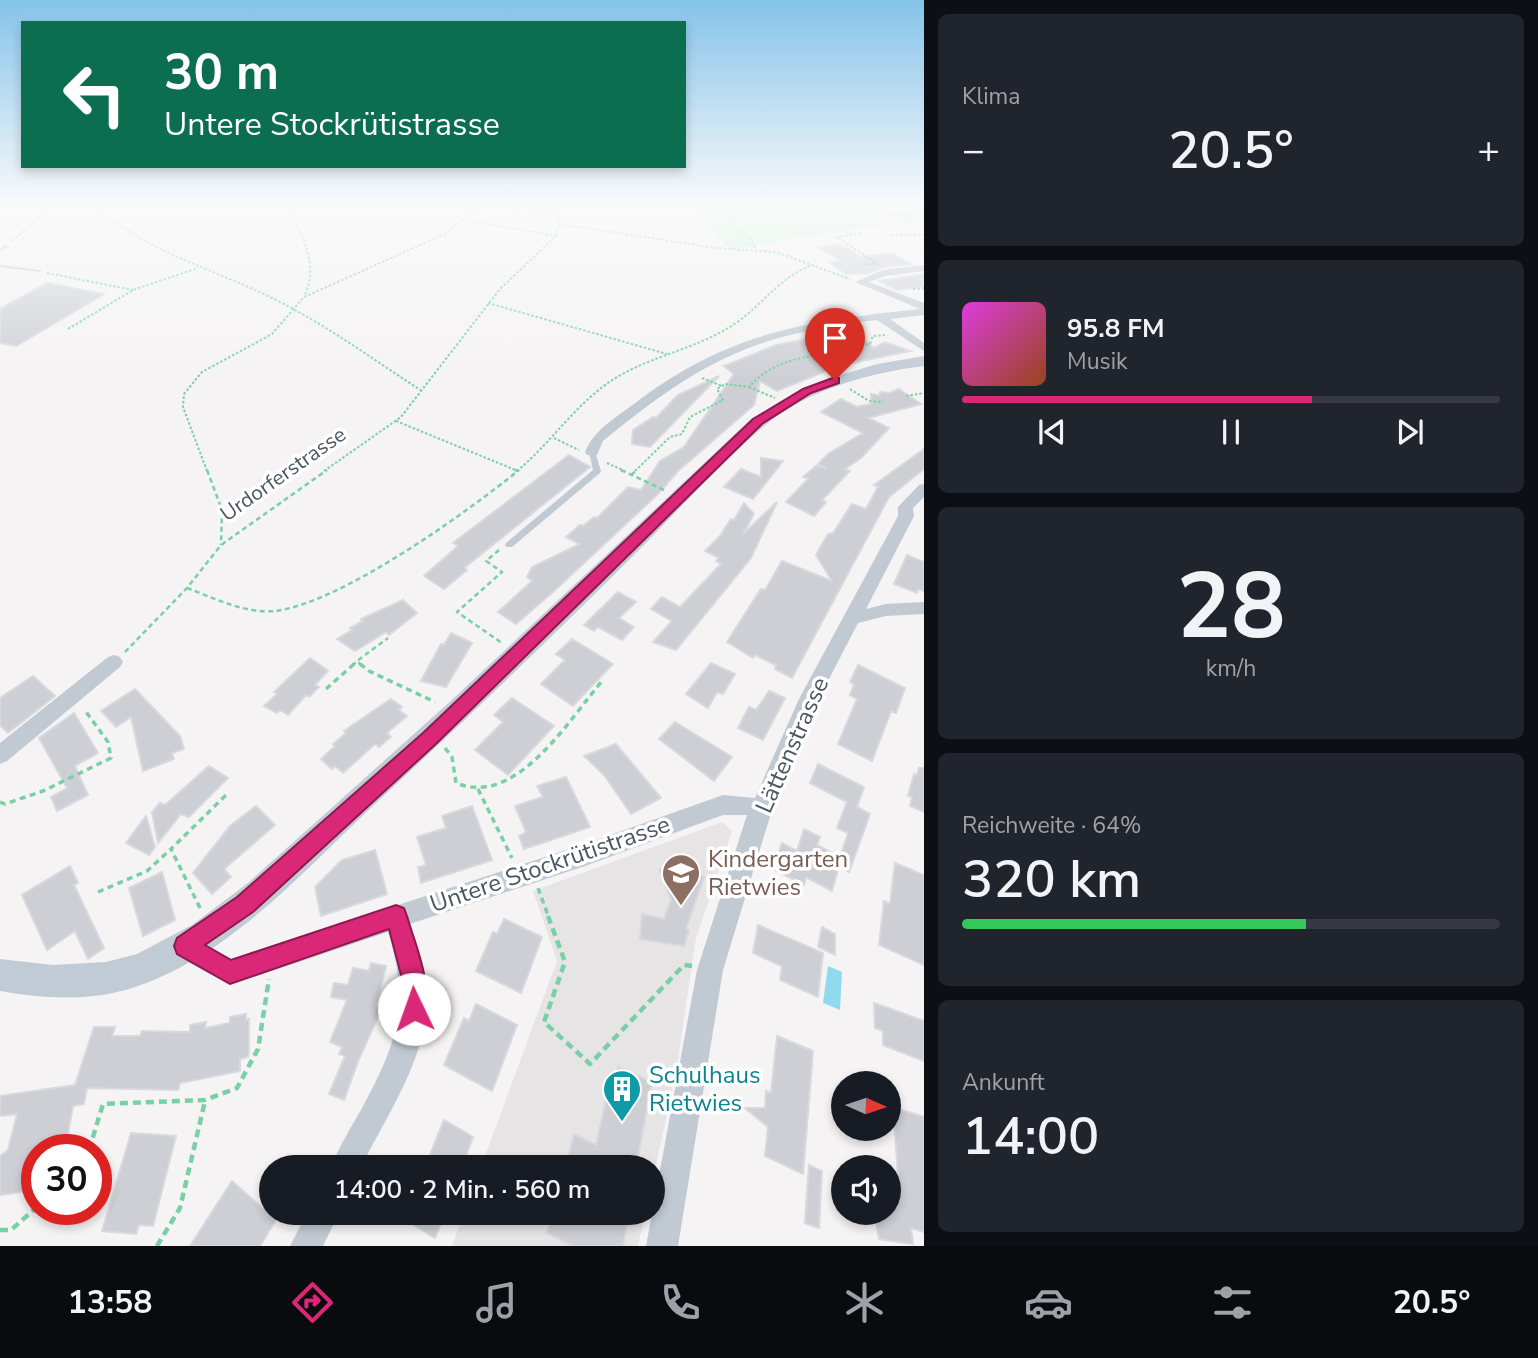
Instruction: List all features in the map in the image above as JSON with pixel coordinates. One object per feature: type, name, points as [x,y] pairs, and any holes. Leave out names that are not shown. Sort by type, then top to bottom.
[{"type":"street","points":[[860,282],[890,272],[924,268]]},
{"type":"street","points":[[860,282],[924,309]]},
{"type":"street","points":[[592,452],[597,439],[673,380],[708,359],[747,343],[788,331],[924,309]]},
{"type":"street","points":[[880,317],[924,348]]},
{"type":"street","points":[[0,975],[66,983],[102,979],[139,970],[198,938],[245,904],[431,738],[758,422],[807,391],[835,380],[889,366],[924,361]]},
{"type":"street","name":"Lättenstrasse","points":[[663,1246],[710,970],[761,810],[806,705],[906,516],[905,507],[924,488]]},
{"type":"street","points":[[854,618],[886,610],[924,608]]},
{"type":"street","points":[[0,755],[114,662]]},
{"type":"street","name":"Untere Stockrütistrasse","points":[[198,938],[230,972],[525,874],[723,804],[747,805],[761,810]]},
{"type":"street","points":[[352,1155],[402,1053],[414,1009],[412,975],[396,916]]},
{"type":"street","points":[[306,1246],[317,1225]]},
{"type":"lane","points":[[0,266],[40,271]]},
{"type":"lane","points":[[509,545],[597,471],[597,459],[592,452]]},
{"type":"path","points":[[193,265],[295,309],[422,391]]},
{"type":"path","points":[[220,545],[222,510],[183,407],[184,394],[202,372],[272,334],[303,297],[312,279],[311,265]]},
{"type":"path","points":[[303,297],[375,265]]},
{"type":"path","name":"Urdorferstrasse","points":[[114,662],[187,588],[220,545],[396,421],[488,303],[526,265]]},
{"type":"path","points":[[812,265],[860,282]]},
{"type":"path","points":[[187,588],[251,610],[274,611],[298,607],[347,584],[486,497],[554,438],[599,390],[620,376],[667,354],[709,340],[737,322],[788,275],[812,265]]},
{"type":"path","points":[[880,265],[890,272]]},
{"type":"path","points":[[68,328],[133,290],[198,268]]},
{"type":"path","points":[[40,271],[133,290]]},
{"type":"path","points":[[488,303],[667,354]]},
{"type":"path","points":[[749,387],[771,368],[789,360],[818,355],[819,351],[870,344],[873,336],[904,334]]},
{"type":"path","points":[[835,380],[869,401],[883,402]]},
{"type":"path","points":[[631,475],[653,452],[667,445],[670,437],[682,434],[690,417],[723,400],[717,389],[725,384],[749,387],[777,398]]},
{"type":"path","points":[[906,396],[924,393]]},
{"type":"path","points":[[396,421],[518,471]]},
{"type":"path","points":[[554,438],[578,450]]},
{"type":"path","points":[[605,462],[658,487]]},
{"type":"path","points":[[509,545],[486,561],[502,572],[457,612],[519,655]]},
{"type":"path","points":[[326,689],[356,661],[388,638]]},
{"type":"path","points":[[356,661],[369,671],[435,702]]},
{"type":"path","points":[[431,738],[452,757],[456,783],[465,788],[478,789],[516,777],[603,680]]},
{"type":"path","points":[[0,803],[5,804],[43,791],[111,758],[108,742],[73,696]]},
{"type":"path","points":[[478,789],[489,818],[525,874],[565,962],[544,1022],[590,1065],[684,965],[710,970]]},
{"type":"path","points":[[98,892],[147,871],[226,795]]},
{"type":"path","points":[[171,849],[198,938]]},
{"type":"path","points":[[94,1134],[103,1104],[205,1100],[237,1088],[258,1049],[272,958]]},
{"type":"path","points":[[157,1246],[180,1208],[205,1100]]},
{"type":"path","points":[[0,1230],[11,1230],[21,1221]]},
{"type":"shaded area","points":[[722,822],[732,831],[696,938],[675,1078],[658,1155],[485,1155],[557,961],[533,891]]},
{"type":"shaded area","points":[[460,1225],[642,1225],[638,1246],[452,1246]]},
{"type":"water","points":[[828,966],[842,972],[840,1010],[823,1003]]},
{"type":"building","points":[[833,265],[900,265],[883,267],[869,273],[846,274]]},
{"type":"building","points":[[924,274],[924,286],[897,290],[880,281]]},
{"type":"building","points":[[47,283],[104,294],[16,346],[0,343],[0,309]]},
{"type":"building","points":[[854,330],[874,348],[885,342],[910,351],[838,366],[777,391],[760,381],[754,405],[678,471],[658,494],[553,592],[516,624],[498,612],[532,581],[527,577],[532,567],[580,544],[566,537],[580,525],[597,518],[628,487],[641,490],[660,461],[684,447],[734,374],[724,366],[776,345]]},
{"type":"building","points":[[719,376],[650,447],[632,444],[633,430],[653,417],[656,418],[678,395]]},
{"type":"building","points":[[899,389],[921,404],[868,418],[889,428],[861,458],[845,469],[850,471],[822,500],[826,502],[814,516],[786,502],[808,479],[803,477],[816,466],[826,468],[818,464],[828,454],[863,433],[821,412],[841,399],[857,407],[871,404],[871,394],[880,396],[880,392],[889,393]]},
{"type":"building","points":[[924,449],[924,469],[889,497],[792,678],[775,669],[776,665],[755,655],[753,658],[727,642],[761,589],[765,590],[782,561],[832,581],[816,555],[828,534],[833,533],[852,504],[866,509],[878,487],[874,485]]},
{"type":"building","points":[[569,455],[590,467],[464,568],[467,570],[444,589],[424,576],[458,546],[453,543]]},
{"type":"building","points":[[761,458],[783,461],[753,499],[724,487],[741,469],[761,477]]},
{"type":"building","points":[[777,502],[751,558],[676,650],[653,642],[672,621],[651,609],[662,597],[680,607],[721,564],[716,561],[719,558],[705,551],[720,536],[731,519],[734,520],[744,503],[754,514],[743,534]]},
{"type":"building","points":[[907,555],[924,562],[924,591],[918,589],[917,593],[894,584]]},
{"type":"building","points":[[618,592],[636,602],[619,618],[634,627],[622,640],[598,627],[594,631],[584,625]]},
{"type":"building","points":[[403,600],[417,613],[389,635],[386,632],[355,651],[337,639],[363,621],[361,619]]},
{"type":"building","points":[[451,633],[472,643],[446,687],[421,681],[441,644],[444,645]]},
{"type":"building","points":[[572,639],[613,664],[573,706],[541,684],[565,660],[556,654]]},
{"type":"building","points":[[310,658],[328,671],[315,685],[319,687],[309,697],[306,695],[288,715],[264,706],[277,694],[274,692]]},
{"type":"building","points":[[711,663],[735,674],[723,694],[717,692],[708,708],[686,694]]},
{"type":"building","points":[[858,665],[905,688],[896,713],[891,711],[872,761],[838,744],[857,699],[850,695],[854,684],[850,682]]},
{"type":"building","points":[[33,676],[55,696],[8,733],[0,725],[0,698]]},
{"type":"building","points":[[135,689],[180,736],[184,749],[172,753],[174,759],[143,771],[131,717],[116,727],[101,711]]},
{"type":"building","points":[[769,691],[785,698],[763,740],[738,728],[749,707],[756,710]]},
{"type":"building","points":[[512,698],[554,726],[508,775],[475,750],[503,722],[494,715]]},
{"type":"building","points":[[391,699],[402,707],[399,710],[407,716],[387,733],[391,737],[379,747],[375,744],[343,773],[335,766],[332,769],[321,759],[346,733],[344,731]]},
{"type":"building","points":[[74,713],[98,753],[75,766],[88,795],[57,811],[51,797],[67,788],[39,738]]},
{"type":"building","points":[[675,722],[732,757],[714,781],[659,739]]},
{"type":"building","points":[[616,744],[661,798],[631,814],[604,775],[584,756]]},
{"type":"building","points":[[818,764],[864,787],[857,807],[870,814],[849,872],[839,866],[832,891],[806,877],[804,885],[773,869],[782,843],[797,851],[804,829],[820,837],[817,845],[840,857],[848,833],[837,828],[847,802],[810,783]]},
{"type":"building","points":[[209,766],[228,778],[189,817],[181,814],[158,843],[152,812],[160,803],[165,805]]},
{"type":"building","points":[[919,768],[924,768],[924,812],[910,806],[912,797],[908,796],[914,774],[917,775]]},
{"type":"building","points":[[566,777],[590,827],[524,849],[519,836],[526,832],[515,806],[543,797],[537,786]]},
{"type":"building","points":[[256,806],[275,825],[224,869],[231,877],[212,894],[193,873],[230,826]]},
{"type":"building","points":[[472,806],[492,860],[421,883],[418,867],[426,865],[417,837],[446,828],[442,816]]},
{"type":"building","points":[[146,816],[155,847],[149,855],[126,843]]},
{"type":"building","points":[[375,850],[387,894],[321,916],[315,887],[342,860]]},
{"type":"building","name":"Kindergarten Rietwies","points":[[682,859],[704,877],[686,929],[689,930],[684,946],[640,939],[642,914],[664,919],[671,900],[660,870]]},
{"type":"building","points":[[895,863],[924,875],[924,965],[879,945],[884,901],[890,904]]},
{"type":"building","points":[[70,866],[78,883],[74,885],[104,948],[88,959],[75,931],[47,950],[22,895]]},
{"type":"building","points":[[162,872],[175,920],[143,936],[129,888]]},
{"type":"building","points":[[504,919],[542,937],[521,993],[476,971],[493,932],[497,934]]},
{"type":"building","points":[[758,925],[823,953],[818,997],[780,980],[782,966],[753,953]]},
{"type":"building","points":[[822,927],[835,934],[835,955],[818,947]]},
{"type":"building","points":[[371,963],[386,966],[376,1006],[382,1008],[344,1100],[329,1094],[345,1056],[339,1054],[342,1047],[330,1042],[347,1000],[331,997],[334,983],[348,985],[353,968],[369,971]]},
{"type":"building","points":[[874,1003],[924,1021],[924,1061],[883,1045],[883,1031],[875,1028]]},
{"type":"building","points":[[476,1004],[517,1025],[492,1091],[444,1065],[464,1018],[469,1021]]},
{"type":"building","points":[[246,1014],[246,1020],[249,1019],[248,1057],[240,1059],[240,1071],[180,1083],[178,1090],[87,1088],[84,1104],[73,1106],[68,1134],[21,1134],[21,1192],[0,1195],[0,1156],[8,1150],[17,1114],[0,1116],[0,1096],[75,1085],[94,1027],[115,1027],[112,1036],[140,1036],[142,1031],[190,1032],[190,1025],[206,1022],[205,1028],[230,1023],[230,1017]]},
{"type":"building","points":[[777,1036],[813,1051],[803,1174],[765,1156],[768,1127],[745,1108],[765,1108],[766,1091],[771,1093]]},
{"type":"building","name":"Schulhaus Rietwies","points":[[618,1067],[652,1082],[638,1155],[569,1155],[574,1134],[596,1145],[606,1099],[611,1101]]},
{"type":"building","points":[[901,1110],[924,1117],[924,1232],[911,1228],[913,1244],[879,1239],[876,1225],[901,1225],[901,1155],[897,1155],[896,1141],[901,1141]]},
{"type":"building","points":[[444,1120],[473,1137],[466,1155],[430,1155]]},
{"type":"building","points":[[131,1133],[176,1136],[153,1226],[139,1225],[136,1234],[102,1231],[104,1225],[112,1225],[112,1197]]},
{"type":"building","points":[[809,1165],[822,1171],[819,1228],[805,1223]]},
{"type":"building","points":[[232,1181],[259,1205],[259,1225],[273,1225],[260,1246],[190,1246]]},
{"type":"building","points":[[414,1225],[440,1225],[435,1238]]},
{"type":"building","points":[[549,1225],[627,1225],[623,1246],[572,1246],[547,1233]]},
{"type":"place","name":"Kindergarten Rietwies","points":[[681,907]]},
{"type":"place","name":"Schulhaus Rietwies","points":[[622,1123]]},
{"type":"route","points":[[414,1009],[412,975],[396,916],[230,972],[185,946],[245,904],[431,738],[758,422],[807,391],[835,380]]}]
